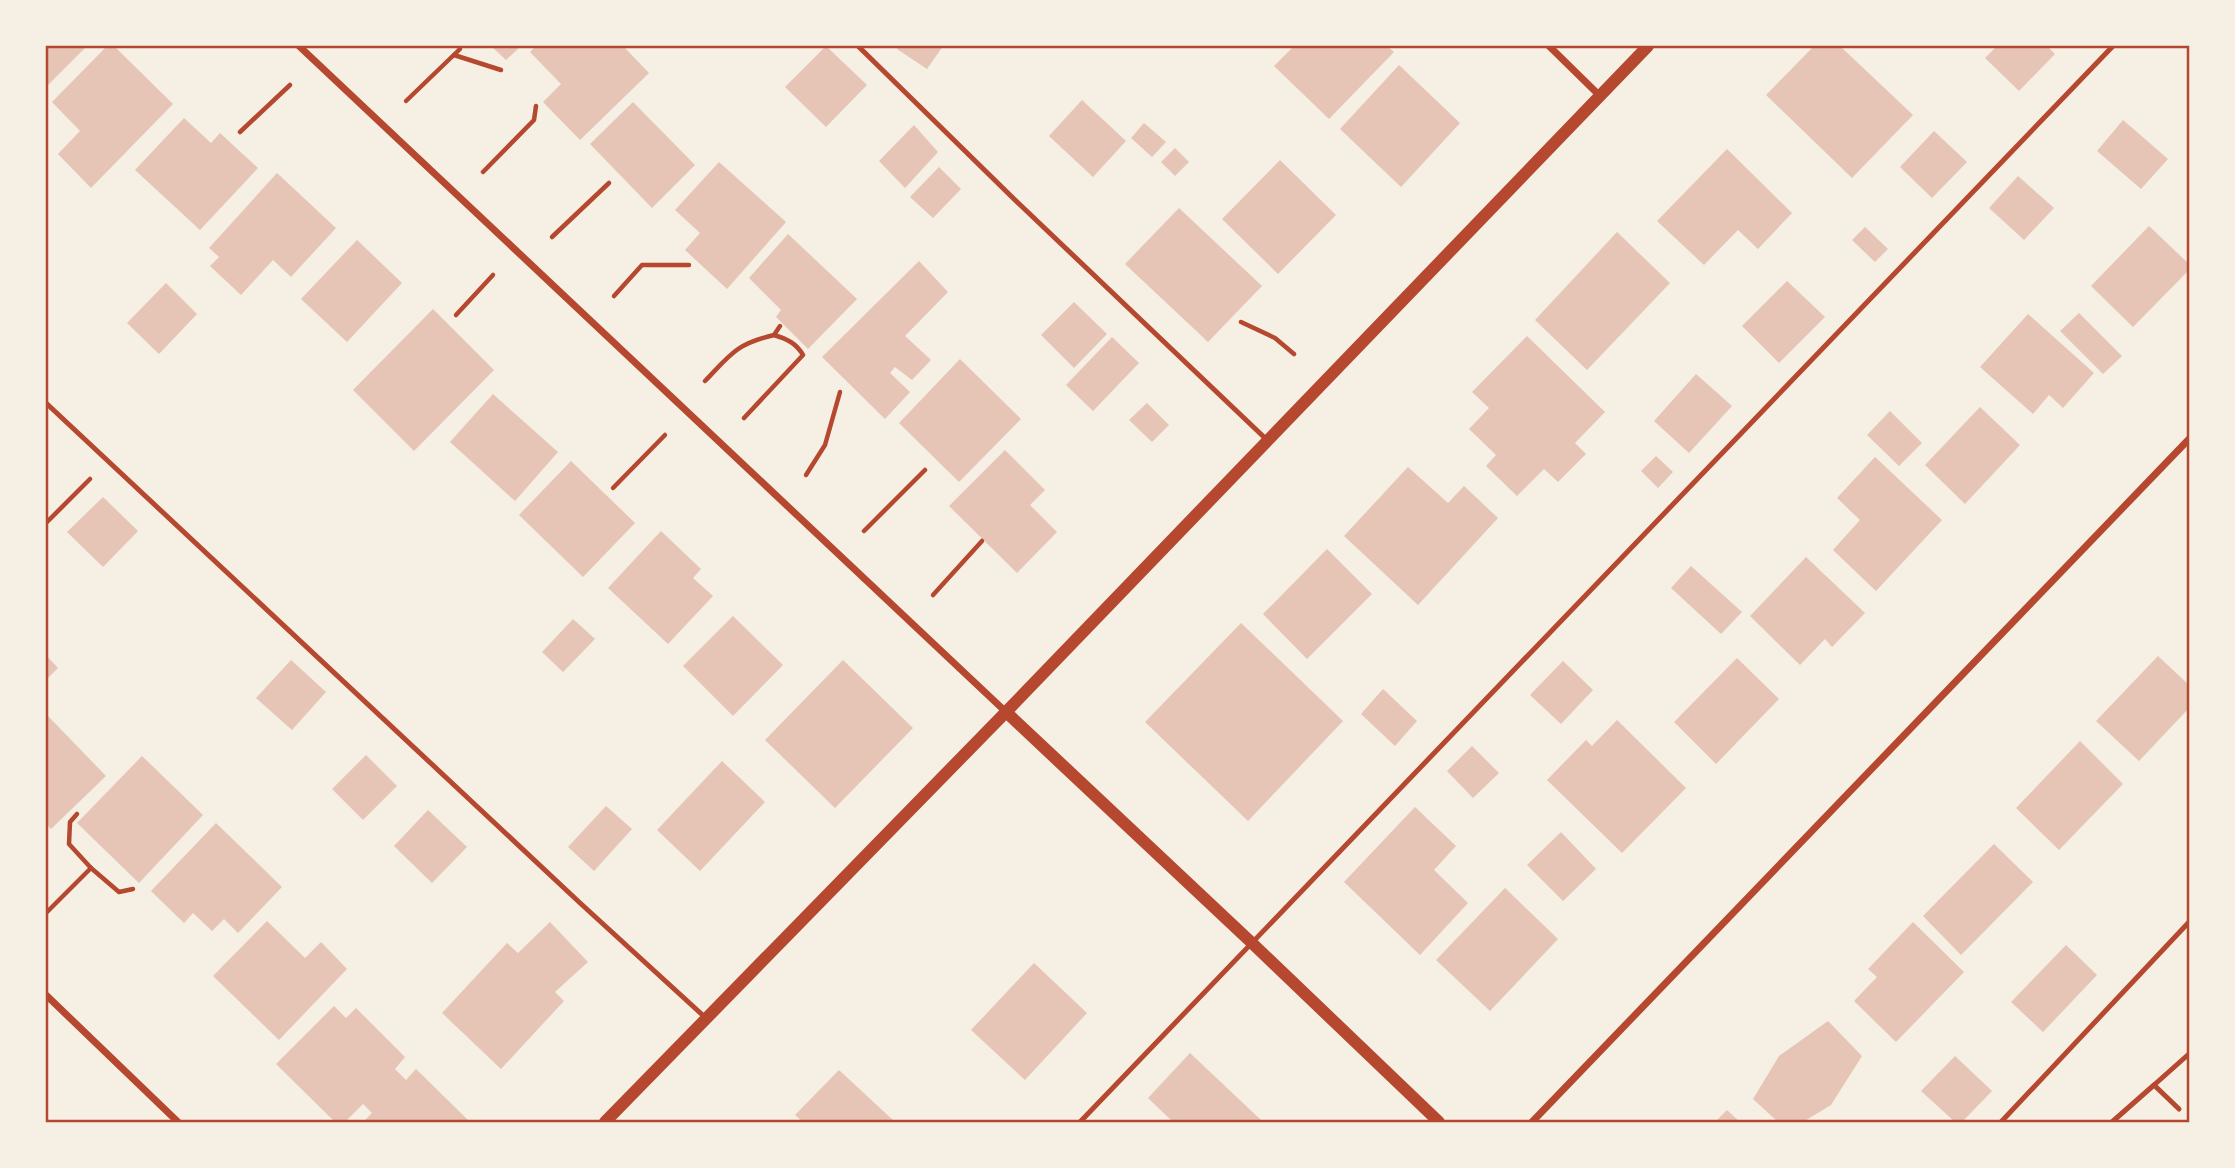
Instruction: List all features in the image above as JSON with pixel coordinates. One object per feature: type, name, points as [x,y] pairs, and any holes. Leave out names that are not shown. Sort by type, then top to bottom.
[{"type":"street","points":[[299,46],[1439,1122]]},
{"type":"street","points":[[1549,46],[1599,95]]},
{"type":"street","points":[[606,1122],[1006,712],[1648,46]]},
{"type":"street","points":[[1532,1122],[2189,438]]},
{"type":"street","points":[[46,995],[178,1122]]},
{"type":"lane","points":[[858,46],[1268,440]]},
{"type":"lane","points":[[1080,1122],[2113,46]]},
{"type":"lane","points":[[46,403],[548,874],[707,1019]]},
{"type":"lane","points":[[2001,1122],[2189,921]]},
{"type":"lane","points":[[2112,1122],[2189,1054]]},
{"type":"lane","points":[[2154,1085],[2179,1109]]},
{"type":"path","points":[[407,101],[460,49]]},
{"type":"path","points":[[454,55],[501,70]]},
{"type":"path","points":[[240,132],[290,85]]},
{"type":"path","points":[[483,172],[534,120],[536,106]]},
{"type":"path","points":[[552,237],[609,183]]},
{"type":"path","points":[[614,296],[642,265],[689,265]]},
{"type":"path","points":[[456,315],[493,275]]},
{"type":"path","points":[[1241,322],[1275,338],[1294,354]]},
{"type":"path","points":[[774,335],[780,326]]},
{"type":"path","points":[[705,381],[749,341],[774,335],[798,347],[803,355],[744,418]]},
{"type":"path","points":[[806,475],[825,444],[840,393]]},
{"type":"path","points":[[613,488],[665,435]]},
{"type":"path","points":[[46,523],[107,461]]},
{"type":"path","points":[[864,531],[925,470]]},
{"type":"path","points":[[933,595],[982,541]]},
{"type":"path","points":[[77,814],[70,822],[69,844],[119,892],[133,889]]},
{"type":"path","points":[[46,914],[91,868]]},
{"type":"building","points":[[46,46],[87,46],[46,87]]},
{"type":"building","points":[[107,46],[114,46],[173,104],[91,188],[58,154],[80,131],[52,102]]},
{"type":"building","points":[[491,46],[521,46],[506,60]]},
{"type":"building","points":[[536,46],[623,46],[649,73],[580,140],[543,102],[561,84],[530,52]]},
{"type":"building","points":[[826,46],[867,85],[826,127],[785,87]]},
{"type":"building","points":[[899,46],[943,46],[927,69],[897,49]]},
{"type":"building","points":[[1294,46],[1387,46],[1394,52],[1329,119],[1274,66]]},
{"type":"building","points":[[1814,46],[1840,46],[1913,115],[1852,178],[1766,95]]},
{"type":"building","points":[[1997,46],[2047,46],[2055,54],[2019,91],[1985,58]]},
{"type":"building","points":[[1399,65],[1460,123],[1401,187],[1340,129]]},
{"type":"building","points":[[1082,100],[1126,141],[1093,177],[1049,136]]},
{"type":"building","points":[[633,102],[695,165],[652,208],[590,144]]},
{"type":"building","points":[[184,118],[211,143],[220,133],[258,168],[200,230],[135,170]]},
{"type":"building","points":[[2123,120],[2168,159],[2141,189],[2097,151]]},
{"type":"building","points":[[1144,123],[1166,142],[1152,157],[1131,138]]},
{"type":"building","points":[[914,125],[938,152],[905,188],[879,161]]},
{"type":"building","points":[[1934,131],[1967,162],[1932,198],[1900,167]]},
{"type":"building","points":[[1175,148],[1189,162],[1175,176],[1161,162]]},
{"type":"building","points":[[1727,149],[1792,213],[1758,249],[1738,230],[1704,265],[1657,221]]},
{"type":"building","points":[[1280,160],[1336,215],[1278,274],[1222,219]]},
{"type":"building","points":[[719,162],[786,222],[727,289],[685,250],[700,233],[675,210]]},
{"type":"building","points":[[939,167],[961,189],[933,218],[910,197]]},
{"type":"building","points":[[277,173],[336,228],[291,277],[273,260],[241,295],[210,266],[219,257],[209,248]]},
{"type":"building","points":[[2018,176],[2054,208],[2024,240],[1989,208]]},
{"type":"building","points":[[1179,208],[1262,286],[1208,342],[1125,264]]},
{"type":"building","points":[[2149,226],[2190,265],[2190,269],[2133,327],[2091,286]]},
{"type":"building","points":[[1865,227],[1888,249],[1875,262],[1852,240]]},
{"type":"building","points":[[1617,232],[1670,283],[1587,370],[1535,320]]},
{"type":"building","points":[[788,234],[857,299],[808,349],[776,317],[781,310],[749,278]]},
{"type":"building","points":[[357,240],[402,283],[347,342],[301,299]]},
{"type":"building","points":[[919,261],[948,292],[905,336],[931,360],[912,380],[895,367],[890,373],[910,392],[885,419],[822,357]]},
{"type":"building","points":[[1787,281],[1825,317],[1779,363],[1742,326]]},
{"type":"building","points":[[166,283],[197,314],[159,354],[127,323]]},
{"type":"building","points":[[1074,302],[1107,334],[1074,368],[1041,335]]},
{"type":"building","points":[[433,309],[494,370],[414,451],[353,390]]},
{"type":"building","points":[[2079,313],[2122,356],[2103,374],[2060,331]]},
{"type":"building","points":[[2028,314],[2094,373],[2063,408],[2049,395],[2033,414],[1980,367]]},
{"type":"building","points":[[1527,336],[1605,412],[1575,443],[1586,454],[1558,482],[1544,469],[1517,496],[1486,466],[1496,455],[1469,429],[1489,408],[1472,392]]},
{"type":"building","points":[[1112,337],[1139,363],[1093,411],[1066,385]]},
{"type":"building","points":[[960,359],[1021,419],[959,482],[899,423]]},
{"type":"building","points":[[1696,374],[1732,406],[1689,453],[1654,421]]},
{"type":"building","points":[[493,394],[558,452],[515,501],[450,442]]},
{"type":"building","points":[[1147,403],[1169,425],[1152,442],[1129,420]]},
{"type":"building","points":[[1980,407],[2020,445],[1965,504],[1925,465]]},
{"type":"building","points":[[1890,411],[1922,443],[1899,466],[1867,435]]},
{"type":"building","points":[[1005,450],[1045,490],[1030,505],[1057,532],[1017,573],[949,506]]},
{"type":"building","points":[[1656,456],[1673,472],[1658,488],[1641,471]]},
{"type":"building","points":[[1875,457],[1942,520],[1876,591],[1833,550],[1860,520],[1837,498]]},
{"type":"building","points":[[571,461],[635,523],[583,577],[519,515]]},
{"type":"building","points":[[1408,467],[1448,503],[1464,486],[1498,518],[1418,605],[1344,536]]},
{"type":"building","points":[[103,497],[138,531],[103,567],[67,532]]},
{"type":"building","points":[[661,531],[701,569],[693,578],[713,596],[668,644],[608,588]]},
{"type":"building","points":[[1327,549],[1372,594],[1307,659],[1263,614]]},
{"type":"building","points":[[1806,557],[1865,613],[1832,647],[1825,639],[1800,665],[1750,616]]},
{"type":"building","points":[[1691,566],[1742,612],[1721,634],[1671,588]]},
{"type":"building","points":[[733,616],[783,665],[733,716],[683,666]]},
{"type":"building","points":[[573,619],[595,639],[563,672],[542,652]]},
{"type":"building","points":[[1241,623],[1343,721],[1248,821],[1145,722]]},
{"type":"building","points":[[46,655],[58,668],[46,680]]},
{"type":"building","points":[[2158,656],[2190,686],[2190,707],[2139,761],[2096,721]]},
{"type":"building","points":[[1737,658],[1779,699],[1716,764],[1674,722]]},
{"type":"building","points":[[291,660],[326,692],[292,730],[256,698]]},
{"type":"building","points":[[843,660],[913,728],[835,808],[765,740]]},
{"type":"building","points":[[1563,661],[1593,690],[1561,724],[1530,695]]},
{"type":"building","points":[[1383,689],[1417,721],[1395,746],[1361,714]]},
{"type":"building","points":[[46,714],[106,776],[51,829],[46,823]]},
{"type":"building","points":[[1617,720],[1686,788],[1622,853],[1547,780],[1586,740],[1592,746]]},
{"type":"building","points":[[2080,741],[2123,784],[2059,850],[2016,808]]},
{"type":"building","points":[[1472,746],[1499,773],[1473,798],[1447,771]]},
{"type":"building","points":[[366,755],[397,786],[363,820],[332,789]]},
{"type":"building","points":[[142,756],[203,815],[139,883],[77,823]]},
{"type":"building","points":[[722,761],[765,802],[700,871],[657,830]]},
{"type":"building","points":[[606,806],[632,829],[594,871],[568,847]]},
{"type":"building","points":[[1415,807],[1456,846],[1434,870],[1468,903],[1420,955],[1344,882]]},
{"type":"building","points":[[428,810],[467,847],[432,883],[394,846]]},
{"type":"building","points":[[216,823],[282,887],[238,933],[224,919],[212,931],[193,913],[184,923],[151,891]]},
{"type":"building","points":[[1561,832],[1596,869],[1563,901],[1527,865]]},
{"type":"building","points":[[1994,844],[2033,882],[1961,955],[1923,916]]},
{"type":"building","points":[[1505,888],[1558,939],[1490,1011],[1436,960]]},
{"type":"building","points":[[267,921],[305,958],[321,942],[347,969],[279,1040],[213,976]]},
{"type":"building","points":[[550,922],[588,962],[555,992],[564,1001],[501,1069],[442,1013],[507,943],[518,953]]},
{"type":"building","points":[[1913,922],[1964,972],[1896,1042],[1854,1001],[1877,977],[1868,969]]},
{"type":"building","points":[[2066,945],[2097,975],[2043,1032],[2011,1002]]},
{"type":"building","points":[[1034,963],[1087,1013],[1025,1080],[971,1030]]},
{"type":"building","points":[[334,1006],[346,1018],[356,1008],[405,1057],[395,1069],[406,1080],[416,1069],[470,1122],[363,1122],[372,1113],[363,1104],[345,1122],[335,1122],[276,1064]]},
{"type":"building","points":[[1828,1021],[1862,1056],[1831,1105],[1803,1122],[1778,1122],[1753,1099],[1779,1056]]},
{"type":"building","points":[[1190,1053],[1261,1120],[1173,1122],[1148,1098]]},
{"type":"building","points":[[1955,1056],[1992,1091],[1962,1122],[1955,1122],[1921,1091]]},
{"type":"building","points":[[839,1070],[895,1122],[803,1122],[795,1115]]},
{"type":"building","points":[[1727,1110],[1740,1122],[1715,1122]]}]
